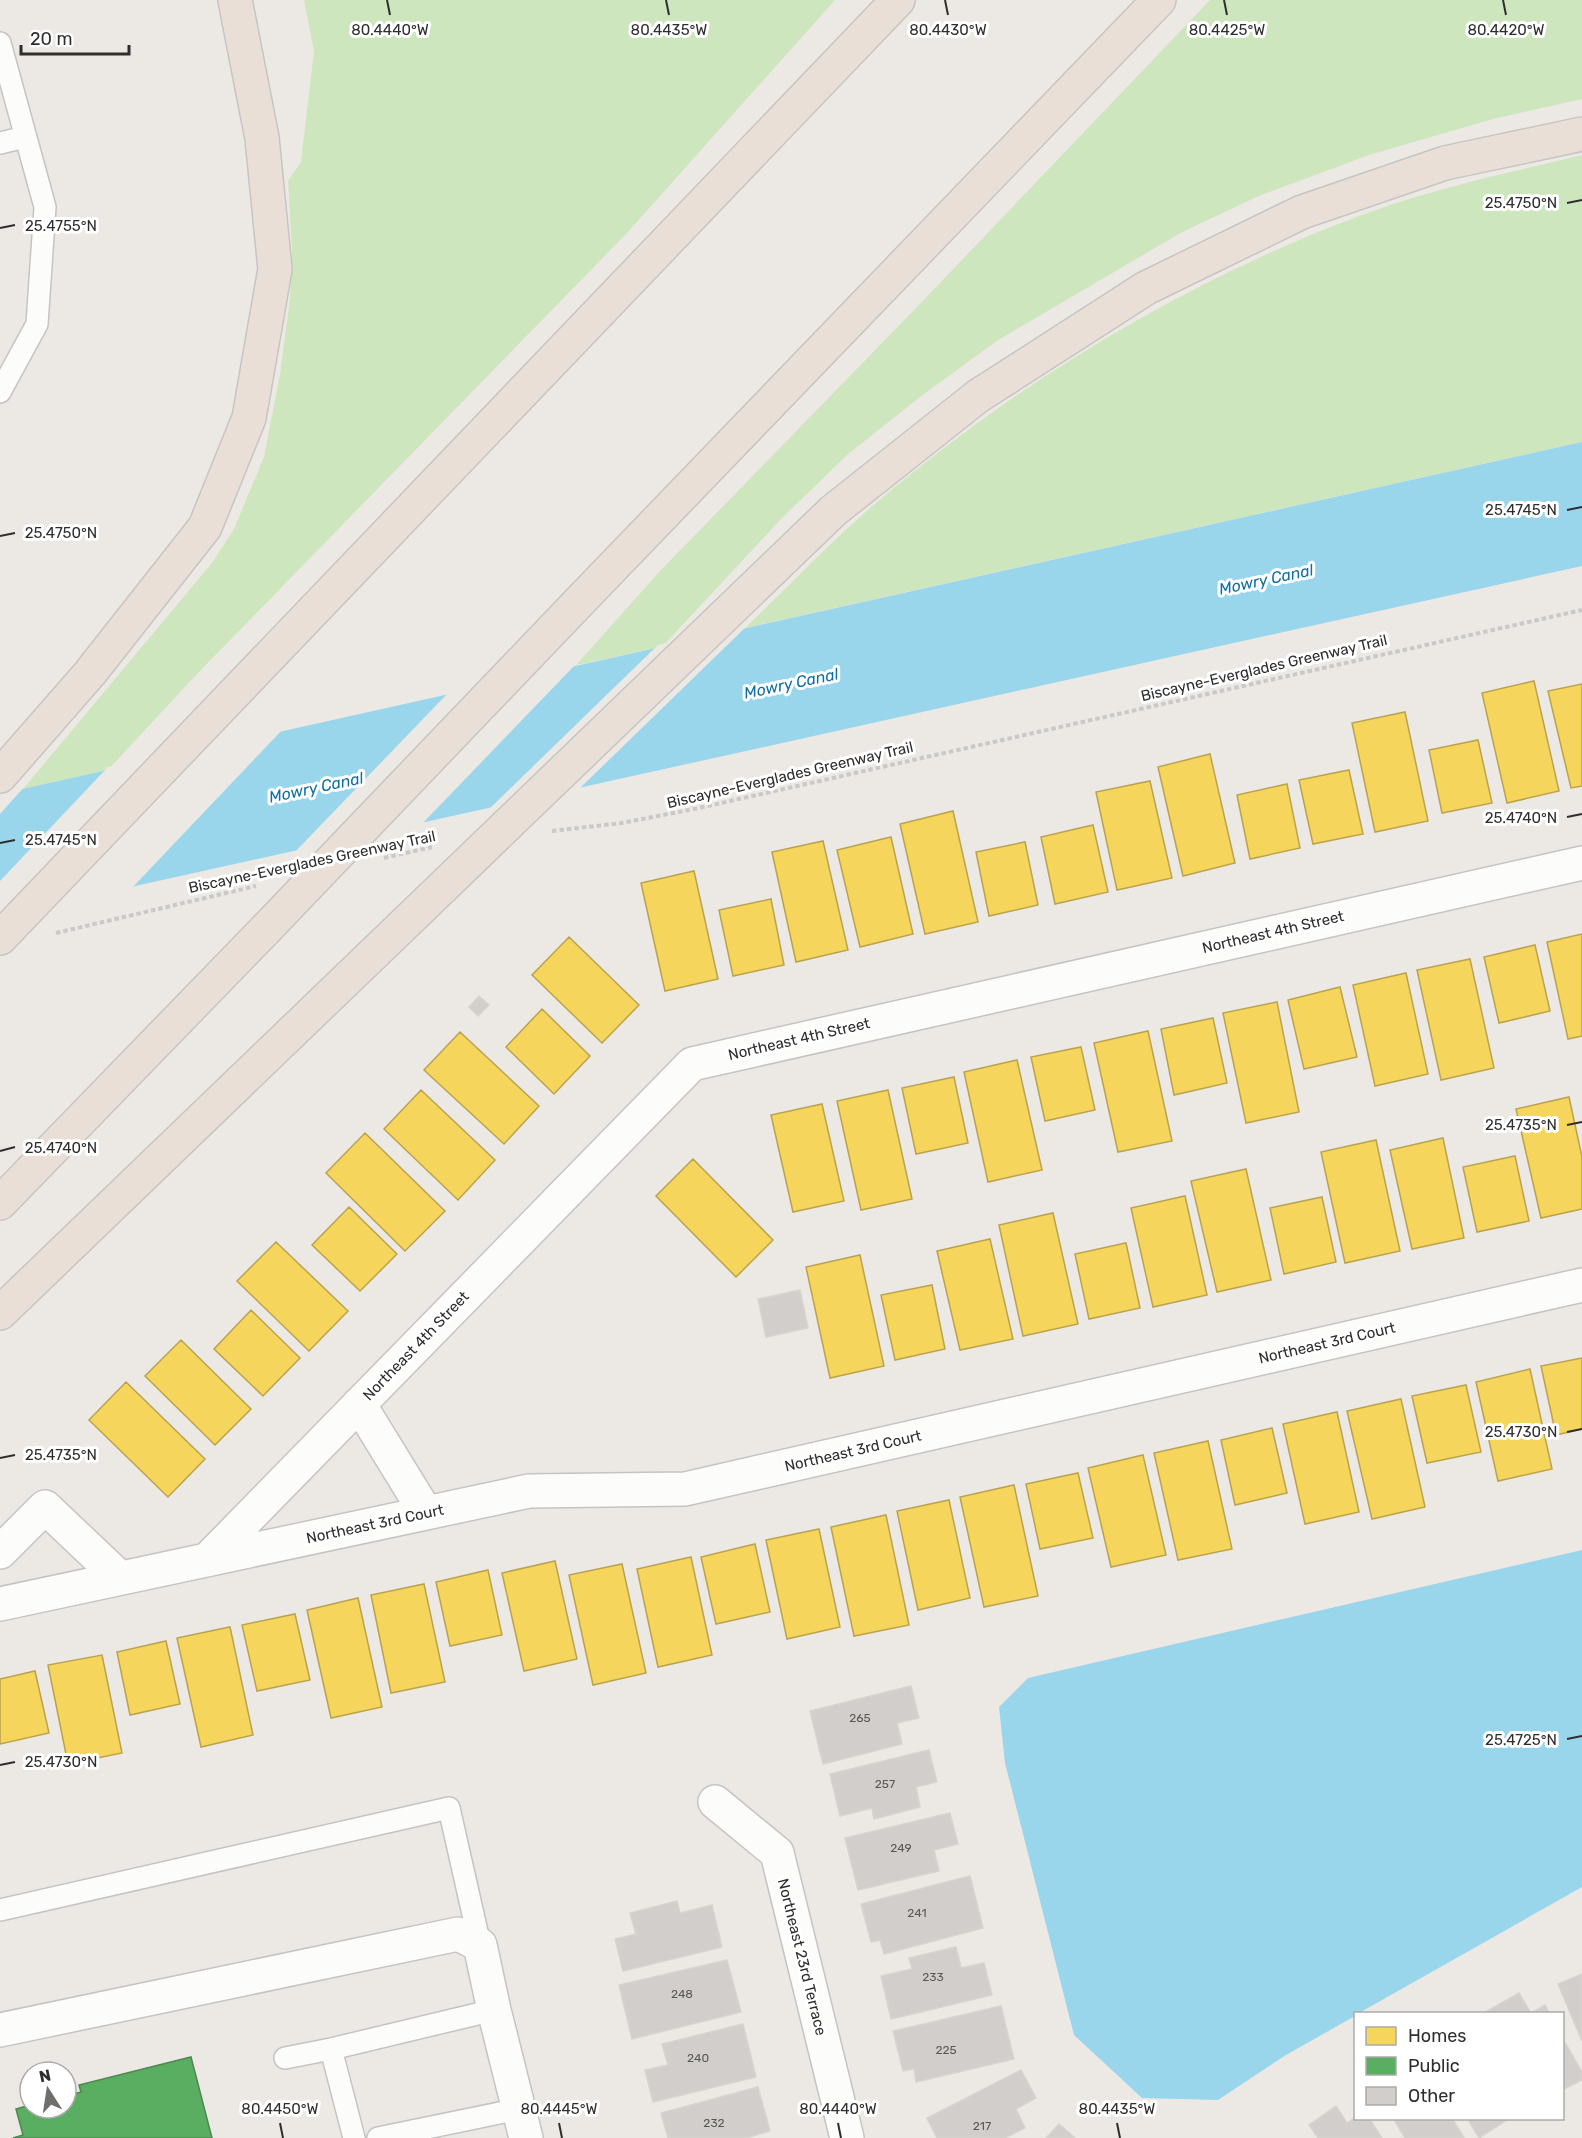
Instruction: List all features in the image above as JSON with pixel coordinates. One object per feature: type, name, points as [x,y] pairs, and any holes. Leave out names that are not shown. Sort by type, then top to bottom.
[{"type":"highway","points":[[0,776],[90,673],[205,527],[249,418],[275,269],[262,138],[235,0]]},
{"type":"highway","points":[[0,938],[898,0]]},
{"type":"highway","points":[[0,1203],[1159,0]]},
{"type":"highway","points":[[0,1313],[832,511],[978,396],[1146,288],[1302,212],[1445,163],[1582,134]]},
{"type":"street","name":"Northeast 4th Street","points":[[207,1560],[692,1064],[1582,863]]},
{"type":"street","name":"Northeast 3rd Court","points":[[0,1604],[529,1491],[686,1489],[1582,1285]]},
{"type":"street","points":[[359,1404],[426,1513]]},
{"type":"street","points":[[0,1552],[45,1507],[120,1578]]},
{"type":"street","name":"Northeast 23rd Terrace","points":[[715,1802],[777,1853],[847,2138]]},
{"type":"street","points":[[0,2030],[458,1934],[480,1945],[522,2123]]},
{"type":"lane","points":[[0,44],[45,207],[37,324],[0,392]]},
{"type":"lane","points":[[0,143],[25,137]]},
{"type":"lane","points":[[0,1910],[449,1808],[480,1945]]},
{"type":"lane","points":[[285,2058],[494,2010]]},
{"type":"lane","points":[[331,2049],[354,2138]]},
{"type":"lane","points":[[378,2138],[522,2123]]},
{"type":"path","name":"Biscayne-Everglades Greenway Trail","points":[[541,832],[622,824],[699,808],[1582,610]]},
{"type":"path","name":"Biscayne-Everglades Greenway Trail","points":[[379,859],[435,847]]},
{"type":"path","name":"Biscayne-Everglades Greenway Trail","points":[[46,935],[267,884]]},
{"type":"green space","points":[[304,0],[835,0],[627,233],[196,675],[107,771],[23,789],[212,563],[234,529],[264,457],[280,374],[290,299],[292,250],[288,181],[301,162],[314,51]]},
{"type":"green space","points":[[1210,0],[1582,0],[1582,99],[1493,119],[1369,155],[1261,195],[1184,231],[998,340],[920,397],[847,455],[782,518],[662,647],[576,665],[661,570],[917,307]]},
{"type":"green space","points":[[1582,155],[1582,442],[745,628],[859,518],[929,460],[984,418],[1041,379],[1099,342],[1159,308],[1282,247],[1375,210],[1463,184]]},
{"type":"water","name":"Mowry Canal","points":[[1582,442],[1582,566],[0,916],[0,794]]},
{"type":"water","points":[[1582,1550],[1582,1887],[1361,2012],[1354,2012],[1354,2017],[1286,2055],[1218,2100],[1142,2098],[1074,2035],[1005,1763],[999,1707],[1028,1678]]},
{"type":"pier","points":[[749,624],[577,791],[486,812],[658,645]]},
{"type":"pier","points":[[577,663],[419,827],[293,854],[449,692]]},
{"type":"pier","points":[[284,728],[130,890],[0,919],[0,881],[108,767]]},
{"type":"pier","points":[[25,786],[0,814],[0,791]]},
{"type":"building: Homes","points":[[1534,681],[1559,791],[1507,803],[1482,693]]},
{"type":"building: Homes","points":[[1582,684],[1582,786],[1571,788],[1548,691]]},
{"type":"building: Homes","points":[[1405,712],[1428,821],[1375,832],[1352,723]]},
{"type":"building: Homes","points":[[1478,740],[1492,803],[1442,813],[1429,750]]},
{"type":"building: Homes","points":[[1210,754],[1235,863],[1183,876],[1158,767]]},
{"type":"building: Homes","points":[[1349,770],[1363,834],[1313,844],[1299,780]]},
{"type":"building: Homes","points":[[1150,781],[1172,878],[1117,890],[1096,792]]},
{"type":"building: Homes","points":[[1287,784],[1300,848],[1250,859],[1237,795]]},
{"type":"building: Homes","points":[[953,811],[978,922],[925,934],[900,824]]},
{"type":"building: Homes","points":[[1093,825],[1108,892],[1055,904],[1041,837]]},
{"type":"building: Homes","points":[[891,837],[913,934],[860,947],[837,850]]},
{"type":"building: Homes","points":[[823,841],[848,950],[796,962],[772,852]]},
{"type":"building: Homes","points":[[1025,842],[1038,905],[989,916],[976,852]]},
{"type":"building: Homes","points":[[694,871],[718,979],[665,991],[641,883]]},
{"type":"building: Homes","points":[[771,899],[784,965],[733,976],[719,910]]},
{"type":"building: Homes","points":[[1582,934],[1582,1036],[1568,1039],[1547,942]]},
{"type":"building: Homes","points":[[569,937],[639,1005],[602,1043],[532,975]]},
{"type":"building: Homes","points":[[1535,945],[1550,1011],[1499,1023],[1484,957]]},
{"type":"building: Homes","points":[[1470,959],[1494,1068],[1441,1080],[1417,970]]},
{"type":"building: Homes","points":[[1406,973],[1428,1074],[1375,1086],[1353,985]]},
{"type":"building: Homes","points":[[1340,987],[1357,1057],[1304,1069],[1288,1000]]},
{"type":"building: Homes","points":[[1277,1002],[1299,1112],[1246,1123],[1223,1013]]},
{"type":"building: Homes","points":[[542,1009],[590,1056],[554,1094],[506,1047]]},
{"type":"building: Homes","points":[[1213,1018],[1227,1083],[1174,1095],[1161,1029]]},
{"type":"building: Homes","points":[[1148,1031],[1172,1141],[1118,1152],[1094,1043]]},
{"type":"building: Homes","points":[[460,1032],[539,1106],[504,1144],[424,1070]]},
{"type":"building: Homes","points":[[1081,1047],[1095,1110],[1045,1121],[1031,1057]]},
{"type":"building: Homes","points":[[1017,1060],[1042,1170],[988,1182],[964,1072]]},
{"type":"building: Homes","points":[[954,1077],[968,1143],[916,1154],[902,1088]]},
{"type":"building: Homes","points":[[421,1090],[495,1160],[458,1200],[384,1129]]},
{"type":"building: Homes","points":[[888,1090],[912,1199],[861,1210],[837,1101]]},
{"type":"building: Homes","points":[[1569,1097],[1582,1157],[1582,1209],[1541,1218],[1516,1109]]},
{"type":"building: Homes","points":[[822,1104],[844,1201],[793,1212],[771,1115]]},
{"type":"building: Homes","points":[[365,1133],[445,1211],[405,1251],[326,1173]]},
{"type":"building: Homes","points":[[1443,1138],[1464,1238],[1412,1249],[1390,1150]]},
{"type":"building: Homes","points":[[1376,1140],[1400,1251],[1345,1263],[1321,1152]]},
{"type":"building: Homes","points":[[1515,1156],[1529,1221],[1477,1232],[1463,1167]]},
{"type":"building: Homes","points":[[693,1159],[773,1240],[736,1277],[656,1196]]},
{"type":"building: Homes","points":[[1246,1169],[1271,1280],[1217,1292],[1191,1181]]},
{"type":"building: Homes","points":[[1185,1196],[1207,1295],[1153,1307],[1131,1208]]},
{"type":"building: Homes","points":[[1322,1197],[1336,1262],[1284,1274],[1270,1208]]},
{"type":"building: Homes","points":[[349,1207],[397,1254],[360,1291],[312,1245]]},
{"type":"building: Homes","points":[[1053,1213],[1078,1324],[1023,1336],[999,1225]]},
{"type":"building: Homes","points":[[990,1239],[1013,1339],[960,1350],[937,1251]]},
{"type":"building: Homes","points":[[276,1242],[348,1311],[309,1351],[237,1281]]},
{"type":"building: Homes","points":[[1126,1243],[1140,1308],[1089,1319],[1075,1254]]},
{"type":"building: Homes","points":[[860,1255],[884,1366],[830,1378],[806,1267]]},
{"type":"building: Homes","points":[[932,1285],[945,1349],[895,1360],[881,1295]]},
{"type":"building: Homes","points":[[251,1310],[300,1358],[263,1396],[214,1349]]},
{"type":"building: Homes","points":[[181,1340],[251,1409],[215,1445],[145,1376]]},
{"type":"building: Homes","points":[[1582,1358],[1582,1429],[1556,1435],[1541,1366]]},
{"type":"building: Homes","points":[[1530,1369],[1552,1469],[1498,1481],[1476,1382]]},
{"type":"building: Homes","points":[[126,1382],[205,1459],[168,1497],[89,1420]]},
{"type":"building: Homes","points":[[1466,1385],[1481,1452],[1427,1463],[1412,1396]]},
{"type":"building: Homes","points":[[1401,1399],[1425,1507],[1372,1519],[1347,1411]]},
{"type":"building: Homes","points":[[1337,1412],[1359,1512],[1305,1524],[1283,1424]]},
{"type":"building: Homes","points":[[1272,1428],[1287,1493],[1235,1505],[1221,1440]]},
{"type":"building: Homes","points":[[1208,1441],[1232,1549],[1178,1560],[1154,1453]]},
{"type":"building: Homes","points":[[1143,1455],[1166,1555],[1111,1567],[1088,1468]]},
{"type":"building: Homes","points":[[1078,1473],[1093,1538],[1040,1549],[1026,1484]]},
{"type":"building: Homes","points":[[1014,1485],[1038,1596],[984,1607],[960,1497]]},
{"type":"building: Homes","points":[[949,1500],[970,1598],[918,1610],[897,1511]]},
{"type":"building: Homes","points":[[886,1515],[909,1625],[854,1636],[831,1527]]},
{"type":"building: Homes","points":[[819,1529],[840,1627],[787,1639],[766,1540]]},
{"type":"building: Homes","points":[[755,1544],[770,1612],[716,1624],[701,1557]]},
{"type":"building: Homes","points":[[691,1557],[712,1655],[658,1667],[637,1569]]},
{"type":"building: Homes","points":[[555,1561],[577,1659],[524,1671],[502,1573]]},
{"type":"building: Homes","points":[[622,1564],[646,1673],[593,1685],[569,1575]]},
{"type":"building: Homes","points":[[488,1570],[502,1635],[450,1646],[436,1582]]},
{"type":"building: Homes","points":[[424,1584],[445,1682],[391,1693],[371,1595]]},
{"type":"building: Homes","points":[[358,1598],[382,1707],[331,1718],[307,1610]]},
{"type":"building: Homes","points":[[295,1614],[310,1680],[257,1691],[242,1625]]},
{"type":"building: Homes","points":[[230,1627],[253,1735],[201,1747],[177,1638]]},
{"type":"building: Homes","points":[[166,1641],[180,1704],[130,1715],[117,1652]]},
{"type":"building: Homes","points":[[102,1655],[122,1753],[68,1764],[48,1665]]},
{"type":"building: Homes","points":[[35,1671],[49,1733],[0,1744],[0,1679]]},
{"type":"building: Public","points":[[191,2057],[212,2138],[13,2138],[23,2135],[19,2120],[78,2120],[78,2093],[81,2092],[79,2085]]},
{"type":"building: Other","points":[[479,996],[489,1005],[478,1016],[469,1007]]},
{"type":"building: Other","points":[[800,1290],[808,1328],[766,1337],[758,1299]]},
{"type":"building: Other","points":[[911,1686],[919,1718],[897,1723],[902,1744],[823,1764],[810,1711]]},
{"type":"building: Other","points":[[929,1750],[937,1782],[916,1787],[920,1807],[874,1819],[872,1808],[840,1816],[830,1774]]},
{"type":"building: Other","points":[[950,1813],[958,1844],[934,1850],[939,1871],[858,1890],[845,1838]]},
{"type":"building: Other","points":[[970,1876],[983,1928],[884,1954],[880,1940],[871,1942],[861,1904]]},
{"type":"building: Other","points":[[677,1901],[680,1913],[712,1905],[722,1947],[623,1971],[615,1939],[636,1934],[630,1913]]},
{"type":"building: Other","points":[[956,1947],[961,1968],[984,1963],[992,1995],[891,2019],[881,1976],[912,1969],[909,1958]]},
{"type":"building: Other","points":[[727,1960],[741,2012],[632,2039],[619,1985]]},
{"type":"building: Other","points":[[1582,1974],[1582,2041],[1558,1984]]},
{"type":"building: Other","points":[[1519,1993],[1530,2012],[1487,2012]]},
{"type":"building: Other","points":[[1545,2005],[1549,2012],[1533,2012]]},
{"type":"building: Other","points":[[1001,2006],[1014,2059],[916,2082],[914,2069],[903,2071],[893,2031]]},
{"type":"building: Other","points":[[743,2024],[756,2077],[653,2102],[645,2070],[668,2065],[662,2044]]},
{"type":"building: Other","points":[[1564,2040],[1582,2072],[1582,2080],[1564,2089]]},
{"type":"building: Other","points":[[1021,2070],[1036,2098],[1016,2109],[1025,2128],[1005,2138],[937,2138],[927,2118]]},
{"type":"building: Other","points":[[758,2087],[770,2131],[746,2138],[668,2138],[661,2113]]},
{"type":"building: Other","points":[[1336,2106],[1347,2123],[1354,2118],[1370,2120],[1382,2138],[1318,2138],[1309,2125]]},
{"type":"building: Other","points":[[1394,2120],[1453,2120],[1464,2138],[1405,2138]]},
{"type":"building: Other","points":[[1468,2120],[1507,2120],[1479,2138]]},
{"type":"building: Other","points":[[1059,2124],[1075,2138],[1046,2138]]}]
